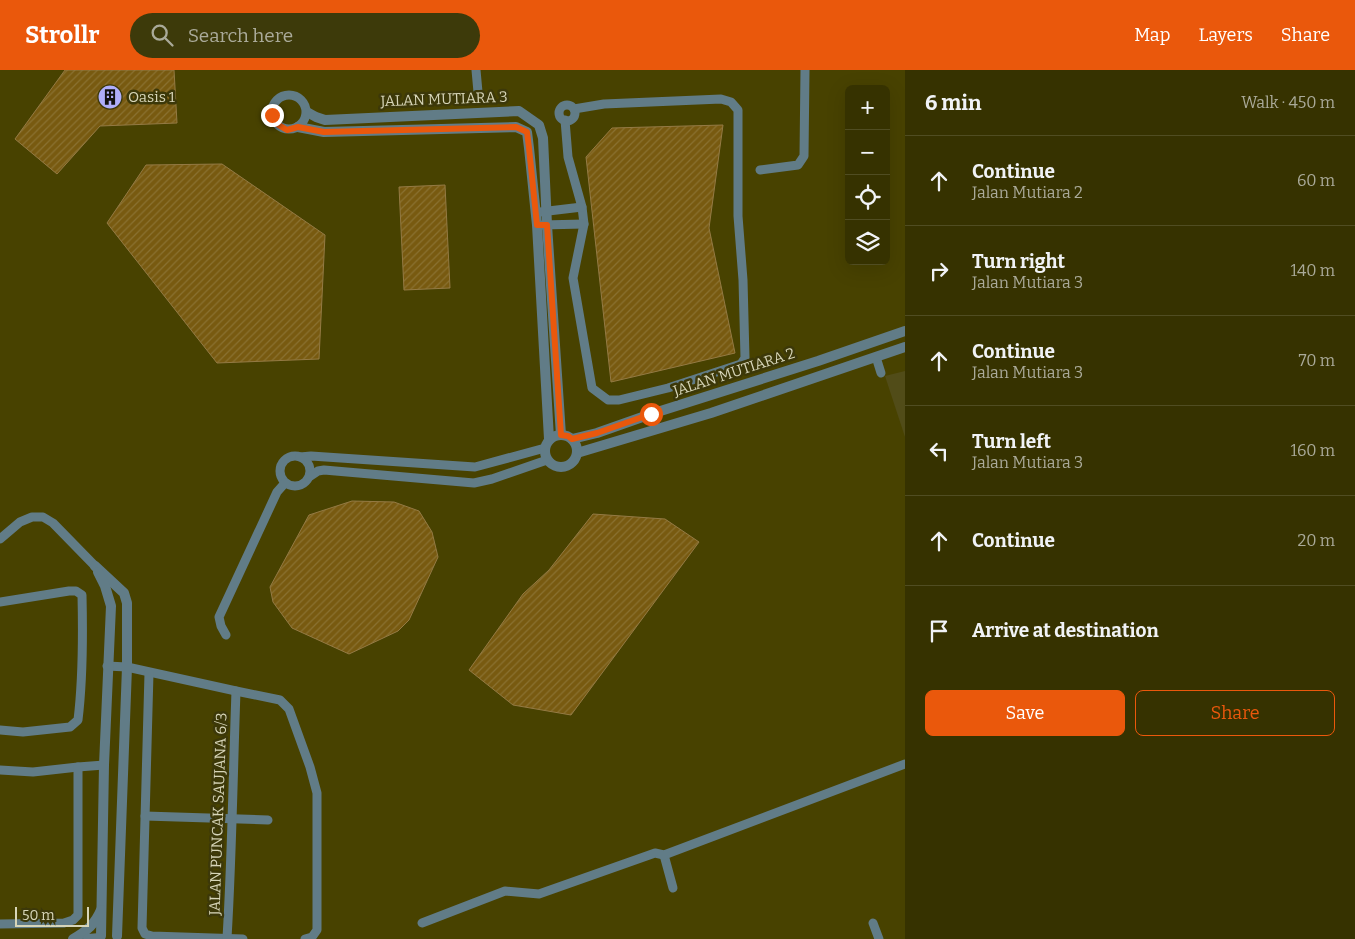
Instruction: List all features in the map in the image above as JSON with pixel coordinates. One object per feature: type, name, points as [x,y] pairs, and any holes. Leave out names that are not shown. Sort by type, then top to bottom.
[{"type":"street","points":[[476,70],[478,92]]},
{"type":"street","points":[[760,170],[798,164],[804,156],[805,70]]},
{"type":"street","points":[[283,96],[294,96],[303,102],[307,112],[306,118],[298,127],[287,130],[274,120],[272,109],[278,99],[283,96]]},
{"type":"street","points":[[721,99],[731,102],[738,110],[738,216],[743,280],[745,358],[741,364],[668,388],[619,400],[608,400],[592,388],[573,278],[584,224],[582,207],[568,157],[565,120],[560,114],[562,107],[569,105],[574,109],[604,104],[721,99]]},
{"type":"street","name":"JALAN MUTIARA 3","points":[[307,112],[325,120],[519,111],[539,125],[543,138],[546,212],[542,225],[547,444]]},
{"type":"street","name":"JALAN MUTIARA 3","points":[[298,127],[324,132],[516,127],[527,132],[535,213],[542,225],[561,435]]},
{"type":"street","points":[[535,213],[582,207]]},
{"type":"street","points":[[542,225],[584,224]]},
{"type":"street","name":"JALAN MUTIARA 2","points":[[572,439],[597,433],[801,367],[905,331]]},
{"type":"street","name":"JALAN MUTIARA 2","points":[[577,453],[711,414],[905,346]]},
{"type":"street","points":[[876,357],[881,373]]},
{"type":"street","points":[[561,435],[572,439],[577,453],[573,462],[564,467],[553,466],[547,460],[545,453],[547,444],[553,436],[561,435]]},
{"type":"street","points":[[547,444],[476,467],[292,456],[281,464],[280,474],[285,483],[300,486],[309,477],[324,470],[474,483],[547,460]]},
{"type":"street","points":[[300,457],[309,464],[309,477]]},
{"type":"street","points":[[226,635],[221,626],[220,617],[277,492],[285,483]]},
{"type":"street","points":[[0,539],[20,522],[32,517],[43,518],[53,523],[124,593],[128,603],[118,937]]},
{"type":"street","points":[[95,566],[105,586],[111,606],[107,666],[100,938]]},
{"type":"street","points":[[0,602],[76,591],[82,595],[83,642],[78,720],[70,727],[23,732],[0,730]]},
{"type":"street","points":[[107,666],[127,667],[280,700],[289,708],[317,793],[317,930],[312,937],[305,939]]},
{"type":"street","points":[[149,673],[142,928],[145,934],[152,936],[242,939]]},
{"type":"street","name":"JALAN PUNCAK SAUJANA 6/3","points":[[227,938],[236,692]]},
{"type":"street","points":[[422,923],[505,891],[539,894],[655,853],[664,855],[905,764]]},
{"type":"street","points":[[0,770],[33,772],[104,766]]},
{"type":"street","points":[[0,924],[64,923],[73,920],[78,915],[78,767]]},
{"type":"street","points":[[145,816],[268,820]]},
{"type":"street","points":[[664,855],[673,888]]},
{"type":"street","points":[[73,939],[89,929],[97,919],[102,907]]},
{"type":"street","points":[[873,923],[879,939]]},
{"type":"street","points":[[88,939],[100,938],[108,932],[112,932],[118,937]]},
{"type":"shaded area","points":[[905,371],[905,437],[885,376]]},
{"type":"building","name":"Oasis 1","points":[[65,70],[174,70],[177,123],[100,126],[57,174],[15,139]]},
{"type":"building","points":[[723,125],[709,228],[735,353],[611,382],[586,157],[612,128]]},
{"type":"building","points":[[222,164],[325,235],[319,359],[217,363],[107,223],[146,165]]},
{"type":"building","points":[[445,185],[450,288],[404,290],[399,187]]},
{"type":"building","points":[[352,501],[394,502],[419,511],[432,532],[438,557],[409,620],[398,631],[349,654],[292,628],[273,602],[270,587],[309,515]]},
{"type":"building","points":[[593,514],[665,519],[699,542],[571,715],[513,705],[469,670],[523,594],[549,570]]},
{"type":"place","name":"Oasis 1","points":[[110,97]]},
{"type":"route","points":[[272,115],[277,124],[287,130],[298,127],[324,132],[516,127],[527,132],[537,225],[547,225],[561,435],[572,439],[597,433],[651,414]]}]
